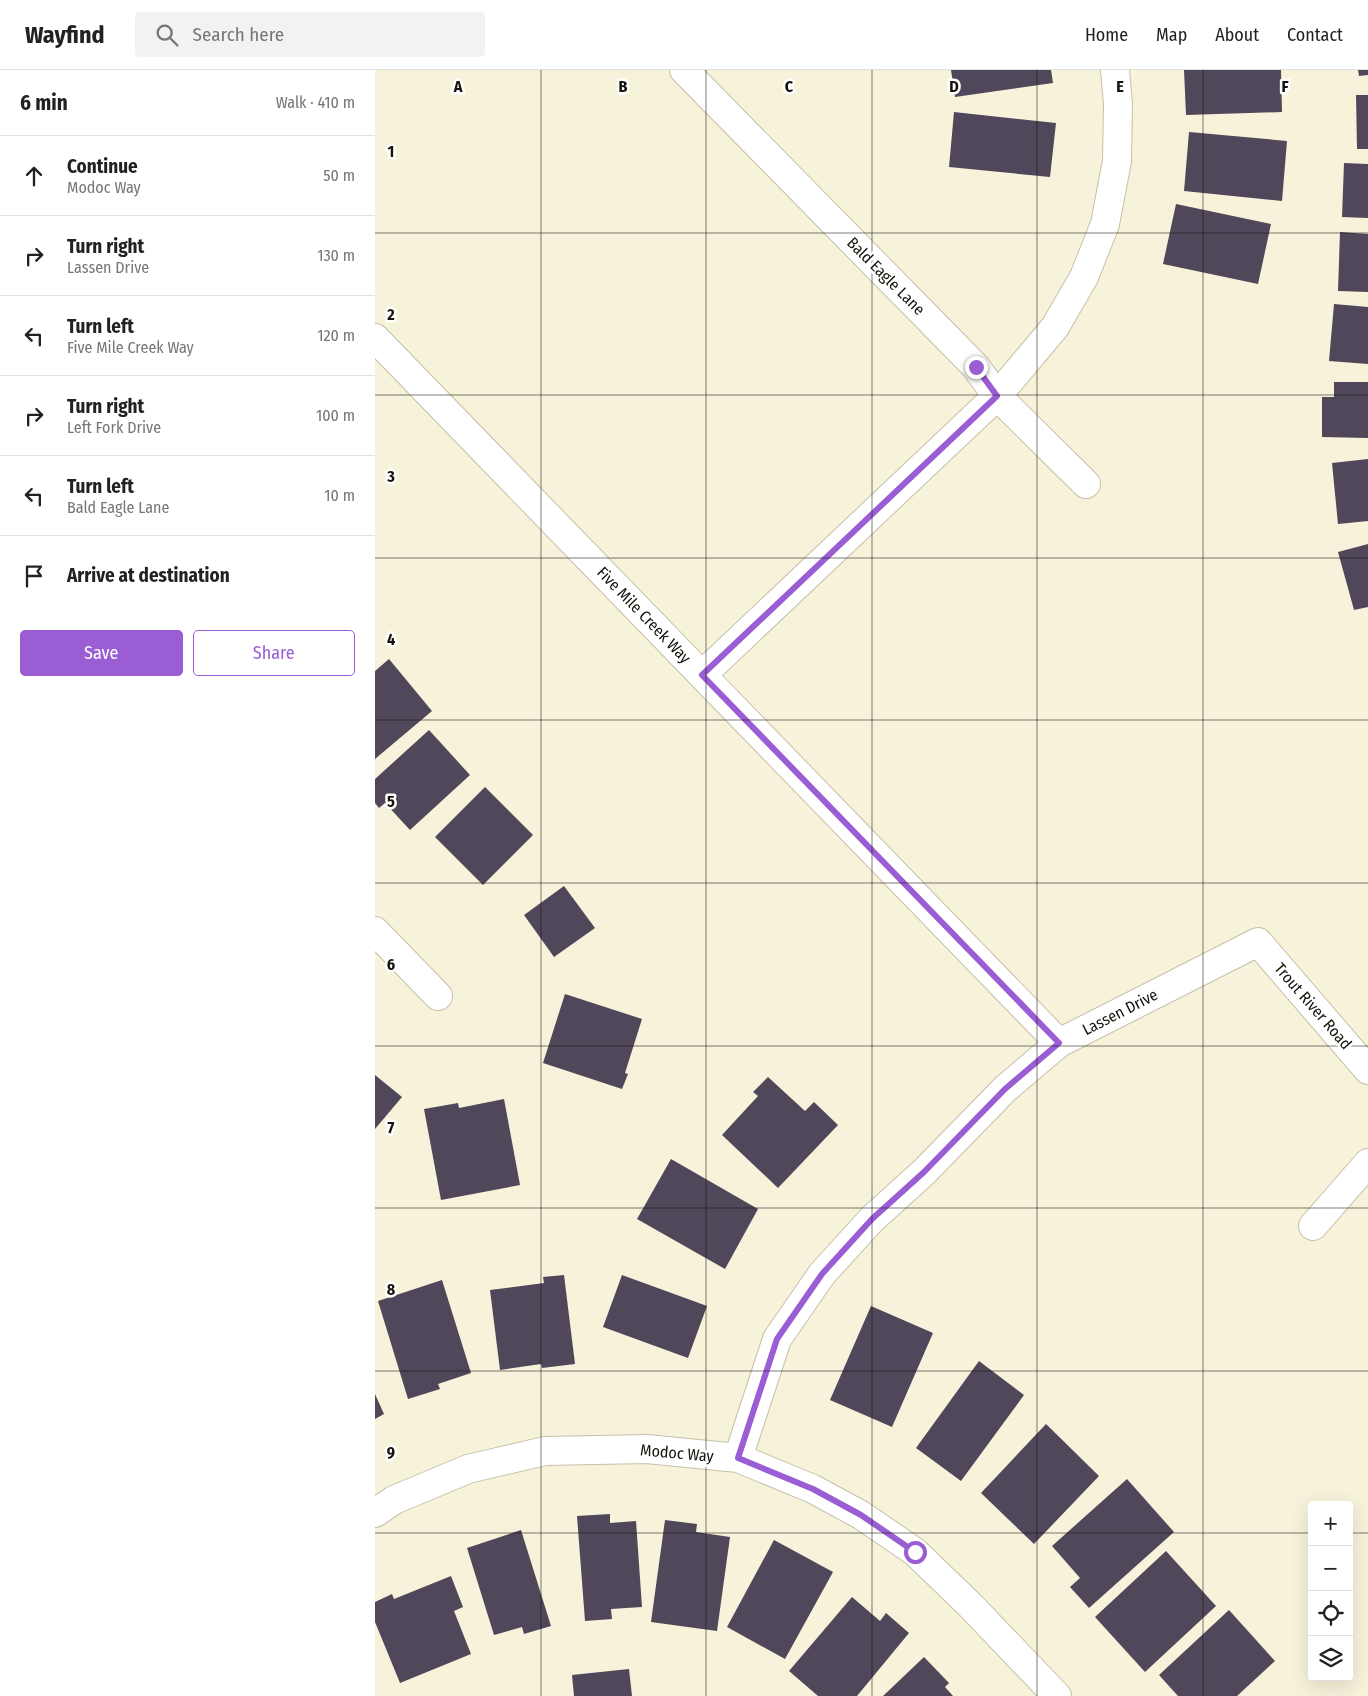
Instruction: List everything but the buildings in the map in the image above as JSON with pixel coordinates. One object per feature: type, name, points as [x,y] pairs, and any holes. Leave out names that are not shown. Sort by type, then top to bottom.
[{"type":"street","name":"Bald Eagle Lane","points":[[684,70],[976,367],[997,396],[1086,484]]},
{"type":"street","points":[[702,675],[997,396],[1055,327],[1083,277],[1105,224],[1117,161],[1118,104],[1115,70]]},
{"type":"street","name":"Five Mile Creek Way","points":[[375,338],[1059,1043]]},
{"type":"street","points":[[375,930],[438,996]]},
{"type":"street","name":"Lassen Drive","points":[[738,1458],[777,1339],[822,1274],[872,1219],[924,1172],[1005,1089],[1059,1043],[1258,942]]},
{"type":"street","name":"Trout River Road","points":[[1258,942],[1368,1070]]},
{"type":"street","points":[[1313,1226],[1368,1163]]},
{"type":"street","name":"Modoc Way","points":[[375,1513],[394,1500],[468,1469],[545,1451],[647,1449],[738,1458],[813,1489],[861,1515],[915,1552],[970,1605],[1057,1696]]},
{"type":"route","points":[[915,1552],[861,1515],[813,1489],[738,1458],[777,1339],[822,1274],[872,1219],[924,1172],[1005,1089],[1059,1043],[702,675],[997,396],[976,367]]}]
